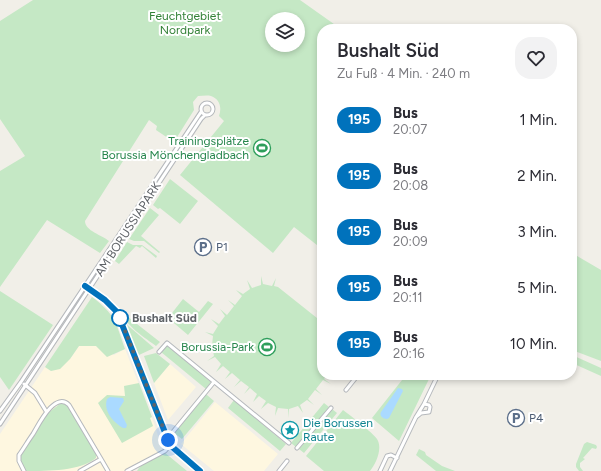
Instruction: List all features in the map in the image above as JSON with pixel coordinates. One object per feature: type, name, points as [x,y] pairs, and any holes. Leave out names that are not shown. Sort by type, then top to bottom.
[{"type":"street","name":"AM BORUSSIAPARK","points":[[0,411],[21,382],[201,112],[203,104],[208,103],[211,105],[213,108],[212,112],[209,115],[205,115],[200,118],[0,424]]},
{"type":"street","points":[[201,112],[205,115]]},
{"type":"street","points":[[85,286],[113,307],[119,315],[170,445],[200,471]]},
{"type":"street","points":[[159,352],[167,343],[289,443]]},
{"type":"street","points":[[346,390],[354,380]]},
{"type":"street","points":[[390,471],[436,380]]},
{"type":"street","points":[[21,382],[35,393],[46,411]]},
{"type":"street","points":[[166,435],[172,433],[214,382]]},
{"type":"street","points":[[24,471],[18,461],[19,455],[46,411],[60,402],[65,402],[68,404],[108,471]]},
{"type":"street","points":[[416,417],[421,413],[429,412],[429,405],[424,404]]},
{"type":"street","points":[[297,448],[330,408]]},
{"type":"street","points":[[127,471],[132,470],[165,450],[170,445]]},
{"type":"street","points":[[380,471],[387,456],[391,455],[396,458]]},
{"type":"street","points":[[80,471],[101,459]]},
{"type":"street","points":[[279,471],[287,461]]},
{"type":"shaded area","points":[[79,346],[96,346],[114,355],[125,349],[164,452],[134,471],[0,471],[0,434],[45,367],[51,371],[70,359]]},
{"type":"shaded area","points":[[170,364],[196,387],[168,420],[154,383]]},
{"type":"shaded area","points":[[215,402],[278,454],[264,471],[214,471],[181,444]]},
{"type":"green space","name":"Feuchtgebiet Nordpark","points":[[33,0],[300,0],[334,24],[317,24],[317,245],[294,227],[273,253],[180,175],[224,121],[219,116],[220,104],[214,97],[198,96],[193,102],[194,110],[174,142],[156,130],[157,126],[149,120],[85,221],[88,228],[109,241],[100,253],[47,220],[0,287],[0,171],[25,156],[0,119],[0,21]]},
{"type":"green space","points":[[170,179],[198,201],[180,224],[160,208],[158,209],[153,205]]},
{"type":"green space","points":[[150,208],[159,215],[141,236],[160,252],[159,253],[144,241],[134,241],[129,239]]},
{"type":"green space","points":[[127,242],[133,245],[142,245],[157,256],[156,258],[142,246],[140,248],[136,246],[119,264],[115,261]]},
{"type":"green space","points":[[577,256],[601,270],[601,361],[577,352]]},
{"type":"green space","name":"Borussia-Park","points":[[261,276],[263,284],[272,286],[276,278],[274,286],[278,287],[317,318],[317,380],[323,380],[316,389],[322,395],[315,390],[308,399],[314,405],[307,400],[300,405],[303,413],[298,406],[289,409],[289,418],[288,409],[278,408],[275,416],[276,407],[268,403],[261,409],[266,401],[259,396],[253,402],[257,394],[250,388],[244,394],[249,387],[241,381],[234,387],[240,380],[232,373],[225,379],[230,372],[223,366],[216,372],[221,364],[215,357],[207,361],[214,356],[212,346],[203,347],[212,345],[213,336],[205,332],[213,334],[218,326],[211,319],[219,324],[225,316],[220,309],[227,315],[234,306],[228,300],[235,305],[242,296],[236,290],[243,294],[250,289],[247,280],[252,288],[261,285]]},
{"type":"green space","points":[[0,291],[53,325],[9,390],[0,377]]},
{"type":"green space","points":[[94,294],[116,314],[133,358],[131,358],[129,354],[116,317]]},
{"type":"green space","points":[[92,297],[106,309],[114,320],[125,349],[107,357],[96,346],[79,346],[70,359],[60,369],[51,371],[45,367]]},
{"type":"green space","points":[[183,299],[199,312],[208,301],[213,304],[188,335],[168,318]]},
{"type":"green space","points":[[123,313],[160,342],[156,346],[142,336],[127,322]]},
{"type":"green space","points":[[124,322],[154,348],[139,355],[136,354]]},
{"type":"green space","points":[[167,345],[211,382],[206,389],[161,352]]},
{"type":"green space","points":[[156,353],[170,364],[154,383],[144,356]]},
{"type":"green space","points":[[577,357],[601,368],[601,376],[577,365]]},
{"type":"green space","points":[[402,380],[429,380],[399,441],[372,418]]},
{"type":"green space","points":[[139,383],[152,417],[150,418],[153,426],[122,443],[98,403],[107,395],[125,396],[124,386]]},
{"type":"green space","points":[[205,395],[214,401],[182,439],[174,433]]},
{"type":"green space","points":[[234,400],[286,444],[280,451],[228,408]]},
{"type":"green space","points":[[61,403],[66,404],[83,430],[96,454],[96,458],[82,466],[73,468],[26,471],[20,457],[48,413]]},
{"type":"green space","points":[[324,403],[329,407],[296,447],[291,443]]},
{"type":"green space","points":[[332,409],[337,413],[304,453],[299,449]]},
{"type":"green space","points":[[343,410],[371,432],[379,443],[378,456],[370,471],[324,471],[306,456]]},
{"type":"green space","points":[[587,442],[596,445],[597,447],[596,449],[592,448],[583,458],[585,459],[580,463],[580,467],[583,471],[579,471],[576,464],[584,444]]},
{"type":"green space","points":[[419,449],[442,466],[455,471],[436,471],[416,455]]},
{"type":"green space","points":[[164,452],[187,471],[137,471],[145,463]]},
{"type":"water","points":[[398,388],[402,389],[403,391],[389,418],[387,419],[382,417],[381,412]]},
{"type":"water","points":[[110,397],[123,398],[124,401],[119,409],[127,425],[126,428],[123,428],[116,423],[110,416],[106,408],[106,403],[107,399]]},
{"type":"bus line","name":"195","points":[[85,286],[105,300],[117,312],[170,445],[200,471]]},
{"type":"place","name":"Trainingsplätze Borussia Mönchengladbach","points":[[262,148]]},
{"type":"place","name":"P1","points":[[203,247]]},
{"type":"place","name":"Bushalt Süd","points":[[120,318]]},
{"type":"place","name":"Borussia-Park","points":[[267,347]]},
{"type":"place","name":"P4","points":[[516,418]]},
{"type":"place","name":"Die Borussen Raute","points":[[290,430]]},
{"type":"route","points":[[120,318],[168,440]]}]
